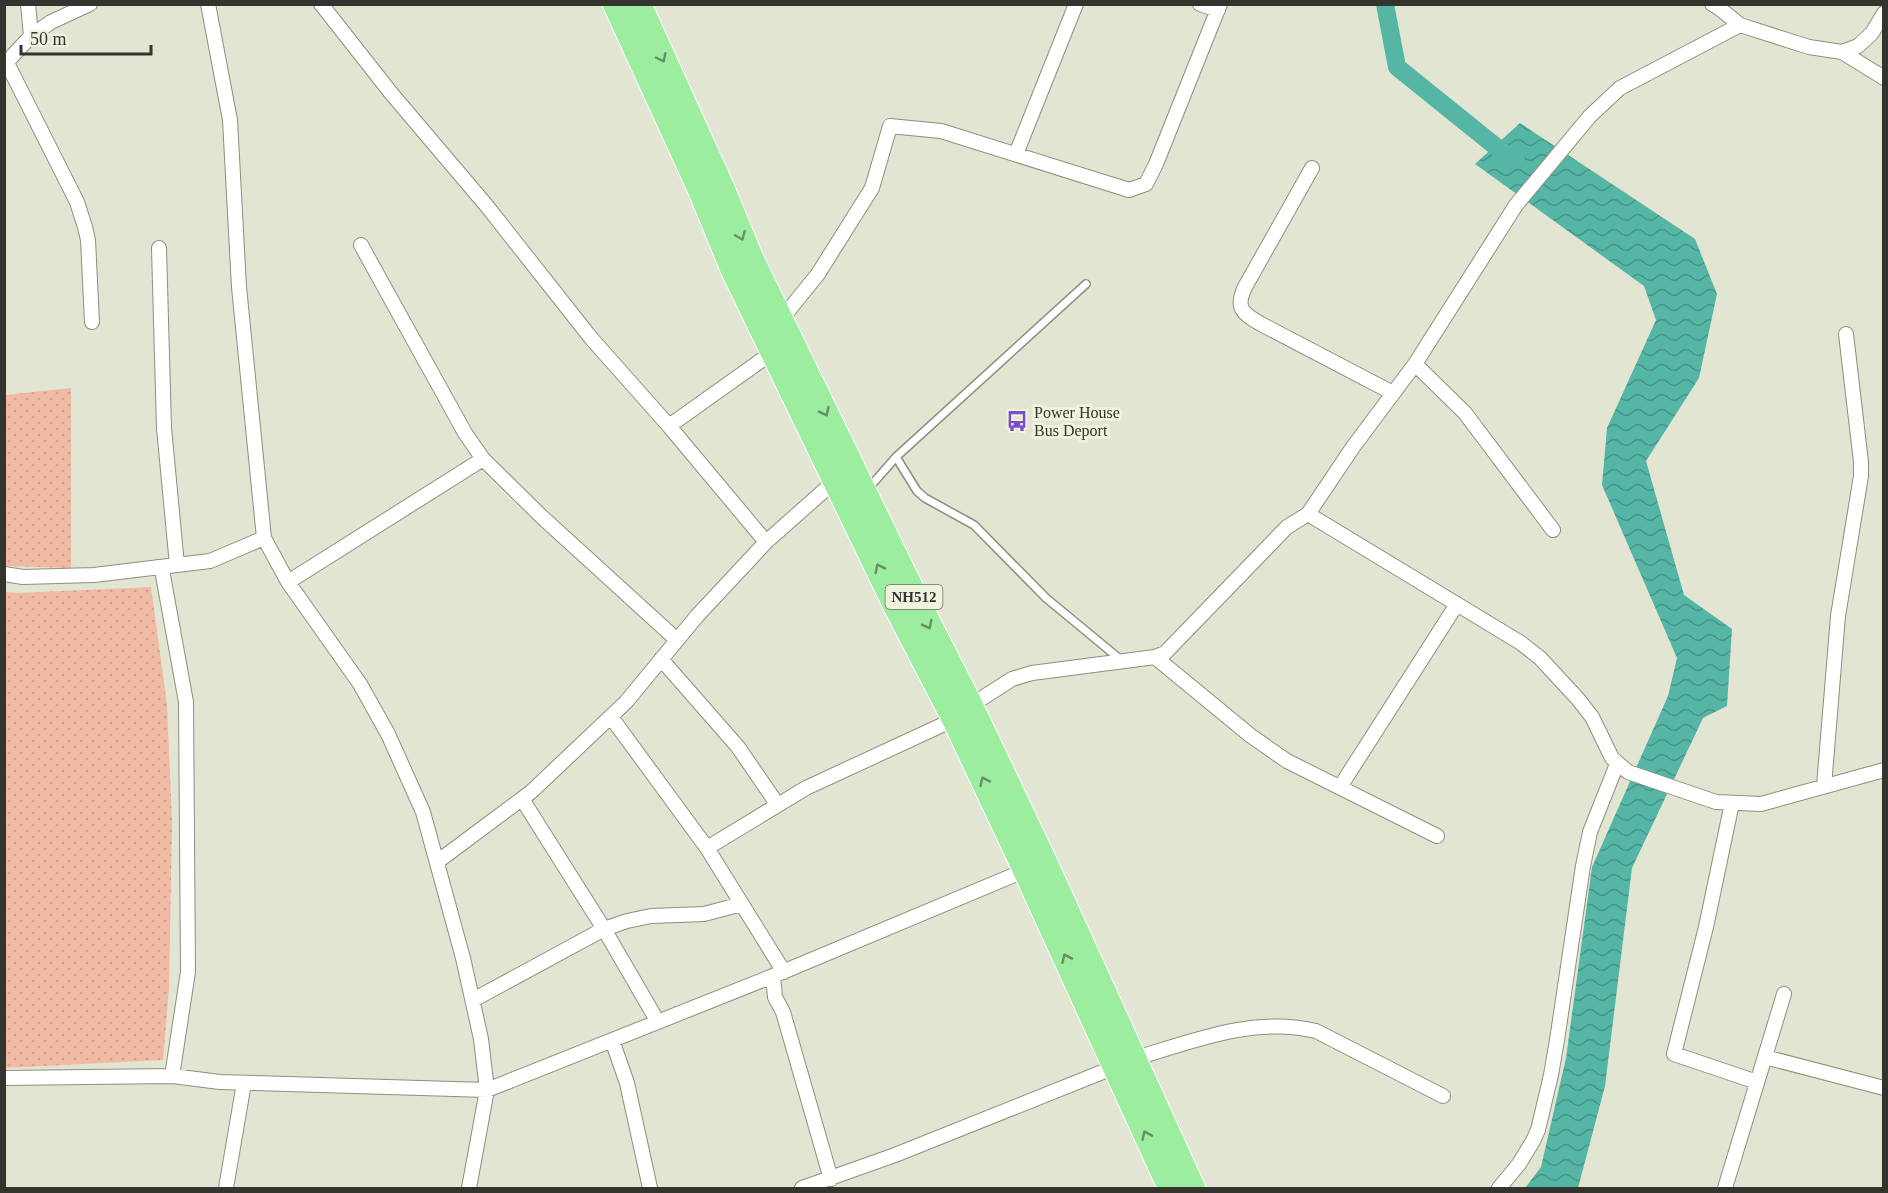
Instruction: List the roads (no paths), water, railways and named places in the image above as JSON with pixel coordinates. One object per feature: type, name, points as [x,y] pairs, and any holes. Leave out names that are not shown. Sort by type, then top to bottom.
[{"type":"highway","name":"NH512","points":[[616,4],[702,192],[733,268],[771,324],[864,493],[914,596],[1026,870],[1124,1063],[1192,1188]]},
{"type":"highway","name":"NH512","points":[[638,4],[751,260],[771,324],[773,351],[896,605],[962,713],[1044,862],[1171,1188]]},
{"type":"street","points":[[28,4],[31,36]]},
{"type":"street","points":[[90,4],[51,22],[31,36],[6,64],[76,202],[85,226],[88,240],[92,322]]},
{"type":"street","points":[[208,4],[230,120],[239,287],[264,538],[288,582],[360,684],[388,734],[423,812],[463,958],[481,1039],[487,1090],[469,1188]]},
{"type":"street","points":[[321,4],[486,205],[591,338],[669,426],[766,542]]},
{"type":"street","points":[[1017,154],[1076,4]]},
{"type":"street","points":[[771,324],[818,274],[872,188],[890,126],[941,131],[1129,190],[1146,184],[1219,7],[1200,4]]},
{"type":"street","points":[[1712,4],[1740,25],[1809,47],[1842,52],[1884,78]]},
{"type":"street","points":[[1842,52],[1858,46],[1872,33],[1884,13]]},
{"type":"street","points":[[707,848],[806,788],[962,713],[1012,679],[1032,673],[1155,657],[1165,653],[1287,527],[1308,514],[1353,447],[1415,364],[1516,205],[1590,116],[1620,88],[1740,25]]},
{"type":"street","points":[[1312,168],[1245,287],[1239,300],[1241,309],[1261,324],[1393,393]]},
{"type":"street","points":[[361,245],[465,434],[483,459],[542,517],[677,640]]},
{"type":"street","points":[[159,248],[164,428],[177,565]]},
{"type":"street","points":[[1824,786],[1838,616],[1861,476],[1846,334]]},
{"type":"street","points":[[669,426],[773,351]]},
{"type":"street","points":[[1415,364],[1466,413],[1553,530]]},
{"type":"street","points":[[288,582],[483,459]]},
{"type":"street","points":[[437,862],[531,792],[611,717],[697,616],[766,542],[836,480]]},
{"type":"street","points":[[1308,514],[1521,643],[1540,658],[1592,717],[1612,758],[1623,768],[1716,802],[1761,804],[1884,770]]},
{"type":"street","points":[[4,574],[94,575],[210,561],[264,538]]},
{"type":"street","points":[[158,567],[162,570],[186,702],[188,972],[172,1076]]},
{"type":"street","points":[[1340,787],[1457,604]]},
{"type":"street","points":[[1155,657],[1251,736],[1287,760],[1437,836]]},
{"type":"street","points":[[661,659],[738,747],[774,798],[776,806]]},
{"type":"street","points":[[611,717],[707,848],[741,904],[778,974],[775,997],[783,1012],[831,1179]]},
{"type":"street","points":[[1500,1188],[1528,1149],[1538,1130],[1553,1063],[1590,832],[1623,768]]},
{"type":"street","points":[[522,799],[604,929],[658,1022]]},
{"type":"street","points":[[1732,803],[1706,927],[1674,1054],[1757,1082]]},
{"type":"street","points":[[4,1078],[172,1076],[220,1082],[487,1090],[778,974],[1026,870]]},
{"type":"street","points":[[473,1000],[604,929],[643,918],[705,914],[741,904]]},
{"type":"street","points":[[1725,1188],[1784,994]]},
{"type":"street","points":[[802,1188],[831,1179],[1124,1063],[1221,1033],[1265,1027],[1297,1026],[1316,1031],[1443,1096]]},
{"type":"street","points":[[612,1040],[627,1083],[650,1188]]},
{"type":"street","points":[[1765,1057],[1884,1088]]},
{"type":"street","points":[[226,1188],[244,1083]]},
{"type":"lane","points":[[864,493],[896,457],[1086,284]]},
{"type":"lane","points":[[896,457],[917,491],[925,498],[974,525],[1046,598],[1123,661]]},
{"type":"water","points":[[1520,123],[1695,239],[1717,294],[1699,378],[1646,461],[1684,595],[1732,629],[1727,706],[1703,718],[1632,868],[1605,1086],[1578,1188],[1525,1188],[1541,1167],[1566,1058],[1592,867],[1668,696],[1677,658],[1602,485],[1607,428],[1656,320],[1644,286],[1475,164]]},
{"type":"waterway","points":[[1385,4],[1397,67],[1500,150],[1516,160]]},
{"type":"place","name":"Power House Bus Deport","points":[[1017,421]]}]
